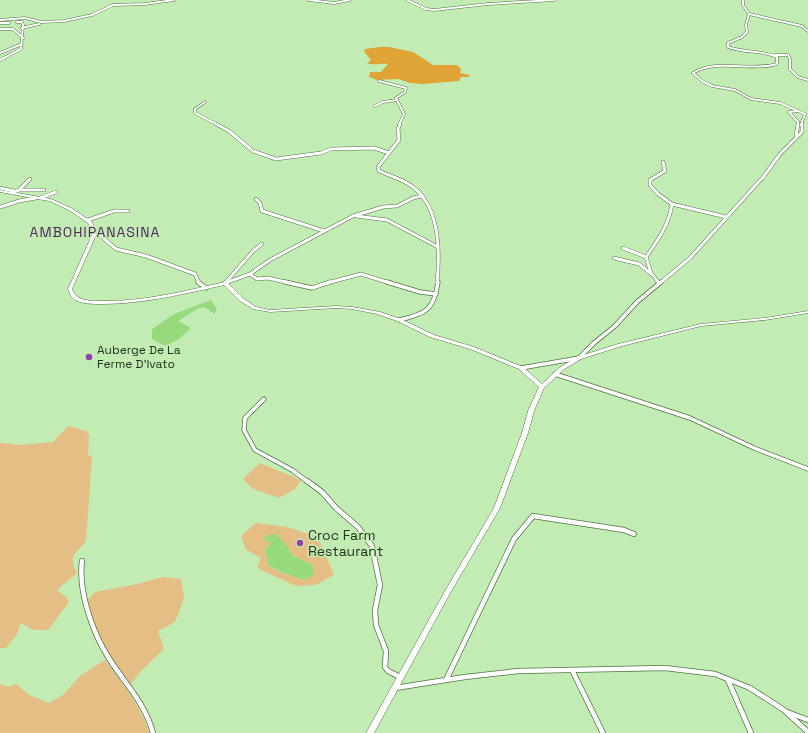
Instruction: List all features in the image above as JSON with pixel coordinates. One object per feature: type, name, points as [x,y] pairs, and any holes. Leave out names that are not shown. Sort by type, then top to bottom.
[{"type":"street","points":[[22,28],[35,24],[64,21],[92,15],[113,5],[146,4],[174,0]]},
{"type":"street","points":[[309,0],[334,3],[350,0]]},
{"type":"street","points":[[407,0],[412,1],[428,10],[446,10],[465,6],[482,6],[515,1],[553,2],[554,0]]},
{"type":"street","points":[[743,0],[743,5],[749,14],[802,26],[808,31]]},
{"type":"street","points":[[749,14],[746,19],[745,30],[747,32],[742,38],[728,42],[728,47],[774,55],[788,55],[790,59],[790,69],[798,76],[808,80]]},
{"type":"street","points":[[0,21],[25,18],[35,22],[50,23]]},
{"type":"street","points":[[0,21],[22,22],[24,34],[21,49],[0,60]]},
{"type":"street","points":[[0,30],[11,28],[18,32],[23,38]]},
{"type":"street","points":[[0,53],[22,44]]},
{"type":"street","points":[[370,733],[400,677],[497,508],[525,433],[531,411],[542,387],[555,374],[580,358],[594,342],[615,326],[637,302],[690,258],[760,180],[780,154],[802,132],[801,126],[805,114],[801,111],[780,103],[751,99],[734,90],[712,86],[702,81],[693,73],[697,69],[712,66],[734,68],[769,68],[777,64],[777,57],[774,55]]},
{"type":"street","points":[[379,81],[406,88],[406,92],[397,97],[397,100]]},
{"type":"street","points":[[375,106],[383,102],[397,100]]},
{"type":"street","points":[[397,100],[404,114],[398,129],[398,140],[390,149],[385,161],[378,167],[379,171],[405,182],[417,190],[422,196],[437,230],[440,268],[436,294],[428,310],[416,316],[399,320]]},
{"type":"street","points":[[205,102],[195,109],[195,113],[229,131],[253,151],[267,157],[276,159],[321,153],[331,149],[374,148],[389,153]]},
{"type":"street","points":[[795,138],[798,122],[789,112],[801,111]]},
{"type":"street","points":[[663,162],[665,171],[650,180],[650,185],[658,194],[672,204],[726,217]]},
{"type":"street","points":[[19,190],[30,178]]},
{"type":"street","points":[[0,188],[50,200],[70,209],[88,220],[94,229],[94,234],[70,289],[73,296],[79,300],[101,303],[120,302],[206,288],[225,283],[250,274],[270,260],[353,216],[382,207],[397,206],[413,198],[422,196]]},
{"type":"street","points":[[0,191],[13,192],[26,189],[44,190]]},
{"type":"street","points":[[0,207],[56,192]]},
{"type":"street","points":[[256,199],[260,203],[262,211],[324,231]]},
{"type":"street","points":[[646,257],[663,233],[671,215],[672,204]]},
{"type":"street","points":[[88,220],[114,211],[128,211]]},
{"type":"street","points":[[353,216],[387,220],[438,247]]},
{"type":"street","points":[[94,234],[102,235],[115,248],[174,264],[195,274],[199,284],[206,288]]},
{"type":"street","points":[[225,283],[254,250],[262,244]]},
{"type":"street","points":[[623,248],[646,257]]},
{"type":"street","points":[[646,257],[651,273]]},
{"type":"street","points":[[614,258],[639,264],[651,273],[659,283]]},
{"type":"street","points":[[250,274],[257,279],[268,278],[312,288],[335,280],[361,274],[420,292],[436,294]]},
{"type":"street","points":[[225,283],[242,300],[255,308],[270,310],[336,307],[352,308],[378,313],[399,320],[432,336],[472,348],[521,368],[542,387]]},
{"type":"street","points":[[521,368],[580,358],[620,345],[701,325],[760,320],[808,312]]},
{"type":"street","points":[[555,374],[690,418],[754,448],[790,460],[808,468]]},
{"type":"street","points":[[264,399],[246,418],[244,430],[255,450],[292,470],[322,492],[336,508],[358,527],[372,546],[380,585],[375,610],[376,625],[386,651],[385,667],[388,671],[400,677]]},
{"type":"street","points":[[446,680],[514,539],[528,520],[533,516],[624,530],[634,534]]},
{"type":"street","points":[[82,561],[80,572],[87,610],[109,658],[133,691],[151,721],[153,733]]},
{"type":"street","points":[[395,688],[518,671],[665,668],[715,674],[750,688],[784,710],[808,732]]},
{"type":"street","points":[[572,670],[603,733]]},
{"type":"street","points":[[728,680],[751,733]]},
{"type":"street","points":[[784,710],[808,720]]},
{"type":"shaded area","points":[[389,47],[413,52],[433,65],[457,65],[461,69],[460,73],[470,75],[469,77],[461,77],[459,81],[423,84],[410,83],[398,79],[377,80],[369,77],[370,72],[381,72],[388,64],[367,63],[371,60],[364,51],[365,49]]},
{"type":"shaded area","points":[[211,300],[217,309],[214,314],[205,307],[197,309],[178,321],[191,328],[179,339],[165,346],[152,339],[152,329],[174,314]]},
{"type":"shaded area","points":[[68,426],[86,431],[89,435],[88,455],[92,457],[86,541],[73,556],[73,565],[77,573],[57,590],[65,596],[69,602],[48,630],[33,630],[21,623],[17,634],[6,648],[0,648],[0,443],[21,445],[53,442]]},
{"type":"shaded area","points":[[260,463],[301,480],[295,489],[279,498],[253,489],[243,479]]},
{"type":"shaded area","points":[[256,523],[287,527],[318,537],[334,575],[316,585],[296,586],[257,568],[261,558],[246,550],[241,536]],"holes":[[[276,534],[288,547],[292,555],[313,565],[304,580],[268,566],[265,548],[269,546],[269,541],[262,539]]]},
{"type":"shaded area","points":[[276,534],[288,547],[292,555],[313,565],[313,576],[304,580],[283,573],[268,565],[265,548],[269,546],[269,541],[262,539],[269,535]]},
{"type":"shaded area","points":[[163,577],[181,579],[184,598],[175,622],[158,631],[164,649],[141,671],[130,685],[93,636],[85,603],[95,592],[137,584]]},
{"type":"shaded area","points":[[105,660],[137,705],[149,733],[0,733],[0,684],[9,687],[16,684],[29,695],[49,703],[63,695],[81,675]]},
{"type":"place","name":"Auberge De La Ferme D'Ivato","points":[[89,357]]},
{"type":"place","name":"Croc Farm Restaurant","points":[[300,543]]},
{"type":"district","name":"AMBOHIPANASINA","points":[[95,232]]}]
